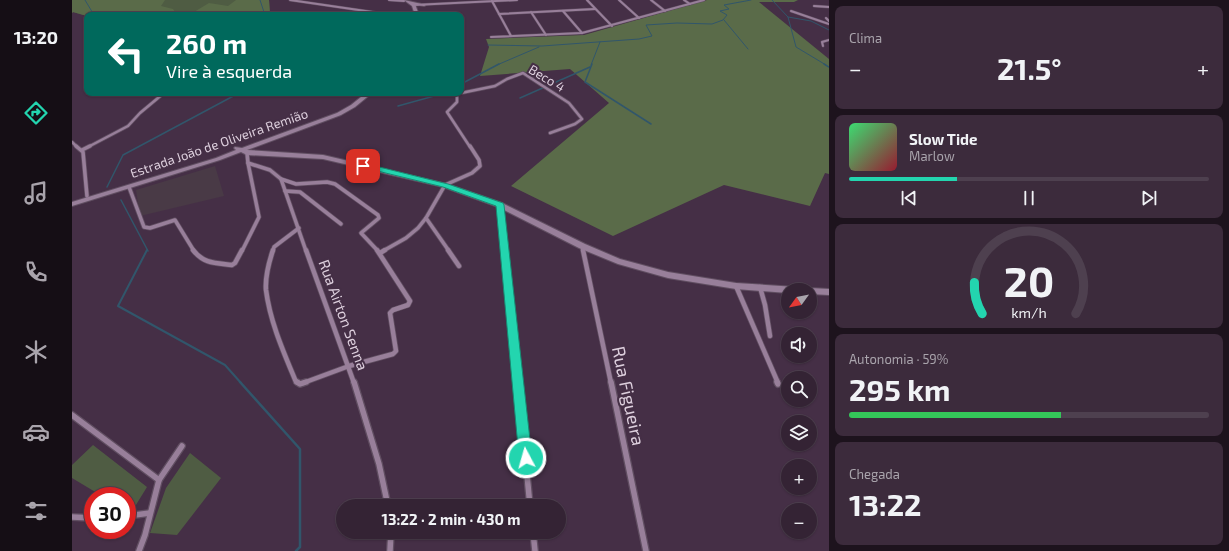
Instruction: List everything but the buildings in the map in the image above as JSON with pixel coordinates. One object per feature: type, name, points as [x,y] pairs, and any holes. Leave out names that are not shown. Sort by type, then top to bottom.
[{"type":"main road","points":[[409,2],[424,5]]},
{"type":"main road","points":[[409,2],[424,5]]},
{"type":"main road","points":[[409,2],[414,12]]},
{"type":"main road","points":[[409,2],[414,12]]},
{"type":"main road","points":[[409,2],[418,12]]},
{"type":"main road","name":"Estrada João de Oliveira Remião","points":[[72,204],[239,149],[333,111],[356,96]]},
{"type":"main road","name":"Estrada João de Oliveira Remião","points":[[72,200],[129,187],[339,114],[353,106],[365,96]]},
{"type":"main road","points":[[239,149],[248,153],[323,157],[445,185],[500,205],[582,246],[618,261],[668,275],[736,286],[781,289]]},
{"type":"main road","points":[[817,291],[829,292]]},
{"type":"street","points":[[290,0],[372,12]]},
{"type":"street","points":[[389,0],[409,2]]},
{"type":"street","points":[[424,5],[517,0]]},
{"type":"street","points":[[587,0],[612,26]]},
{"type":"street","points":[[619,0],[639,18]]},
{"type":"street","points":[[651,0],[665,11]]},
{"type":"street","points":[[684,0],[690,4]]},
{"type":"street","points":[[491,37],[582,33],[704,0]]},
{"type":"street","points":[[492,1],[511,36]]},
{"type":"street","points":[[814,6],[829,7]]},
{"type":"street","points":[[499,14],[595,9]]},
{"type":"street","points":[[563,11],[582,33]]},
{"type":"street","points":[[791,11],[829,21]]},
{"type":"street","points":[[531,12],[546,35]]},
{"type":"street","points":[[823,46],[822,42],[829,40]]},
{"type":"street","name":"Beco 4","points":[[464,92],[495,86],[507,79],[523,73],[569,103],[582,119],[575,124],[550,133]]},
{"type":"street","points":[[82,150],[128,126],[140,113],[160,96]]},
{"type":"street","name":"Beco 4","points":[[445,185],[472,173],[480,166],[479,160],[464,140],[447,112],[458,102],[457,96]]},
{"type":"street","points":[[72,142],[82,150],[86,169],[87,196]]},
{"type":"street","points":[[129,187],[144,227],[150,228],[175,220],[185,239],[199,257],[207,262],[232,264],[235,263],[259,217],[248,163],[248,153]]},
{"type":"street","points":[[248,163],[270,170],[281,179],[296,184],[327,182],[334,184],[378,215],[379,218],[377,221],[361,233],[380,253],[410,303],[393,310],[390,313],[396,352],[349,366],[300,384],[296,382],[277,336],[266,289],[269,263],[274,247],[299,228]]},
{"type":"street","name":"Rua Airton Senna","points":[[281,179],[319,290],[349,366],[382,477],[387,499]]},
{"type":"street","points":[[380,253],[406,238],[418,228],[426,218],[445,185]]},
{"type":"street","points":[[285,191],[300,192],[341,224]]},
{"type":"street","points":[[500,205],[529,499]]},
{"type":"street","points":[[426,218],[459,266]]},
{"type":"street","name":"Rua Figueira","points":[[582,246],[646,551]]},
{"type":"street","points":[[736,286],[778,384]]},
{"type":"street","points":[[760,287],[765,305],[770,336]]},
{"type":"street","points":[[72,415],[159,480]]},
{"type":"street","points":[[138,551],[145,535],[159,480],[182,446]]},
{"type":"street","points":[[136,515],[150,513]]},
{"type":"street","points":[[72,517],[84,518]]},
{"type":"street","points":[[390,551],[391,539]]},
{"type":"street","points":[[534,539],[535,551]]},
{"type":"shaded area","points":[[215,166],[224,196],[140,216],[136,190]]},
{"type":"green space","points":[[72,0],[269,0],[270,12],[84,12],[84,15],[72,13]]},
{"type":"green space","points":[[72,0],[165,0],[161,6],[173,9],[175,12],[84,12],[84,15],[72,13]]},
{"type":"green space","points":[[236,0],[269,0],[270,12],[194,12],[209,3],[228,6]]},
{"type":"green space","points":[[707,0],[798,0],[794,2],[759,2],[829,59],[829,174],[825,173],[810,206],[724,185],[613,236],[511,186],[609,103],[570,69],[480,76],[489,47],[486,39],[584,35]]},
{"type":"green space","points":[[93,445],[147,487],[136,505],[136,487],[87,487],[72,478],[72,465]]},
{"type":"green space","points":[[190,453],[221,478],[177,535],[150,533],[166,488]]},
{"type":"waterway","points":[[85,0],[92,12]]},
{"type":"waterway","points":[[260,0],[264,12]]},
{"type":"waterway","points":[[488,45],[542,46],[639,39],[652,36],[646,25],[677,23],[712,24],[723,20],[727,15],[720,11],[729,9],[724,5],[751,0]]},
{"type":"waterway","points":[[772,0],[788,17]]},
{"type":"waterway","points":[[788,17],[811,21],[829,30]]},
{"type":"waterway","points":[[788,17],[796,47],[826,65]]},
{"type":"waterway","points":[[724,20],[748,49]]},
{"type":"waterway","points":[[591,65],[600,42]]},
{"type":"waterway","points":[[498,65],[539,47]]},
{"type":"waterway","points":[[592,64],[585,82],[651,124]]},
{"type":"waterway","points":[[824,64],[829,67]]},
{"type":"waterway","points":[[464,82],[498,65]]},
{"type":"waterway","points":[[520,98],[590,67]]},
{"type":"waterway","points":[[107,187],[123,155],[233,96]]},
{"type":"waterway","points":[[398,106],[434,96]]},
{"type":"waterway","points":[[121,200],[148,251]]},
{"type":"waterway","points":[[147,250],[118,306],[225,365],[241,383]]},
{"type":"waterway","points":[[240,382],[300,449],[300,547],[296,551]]},
{"type":"route","points":[[363,166],[445,185],[500,205],[526,458]]}]
